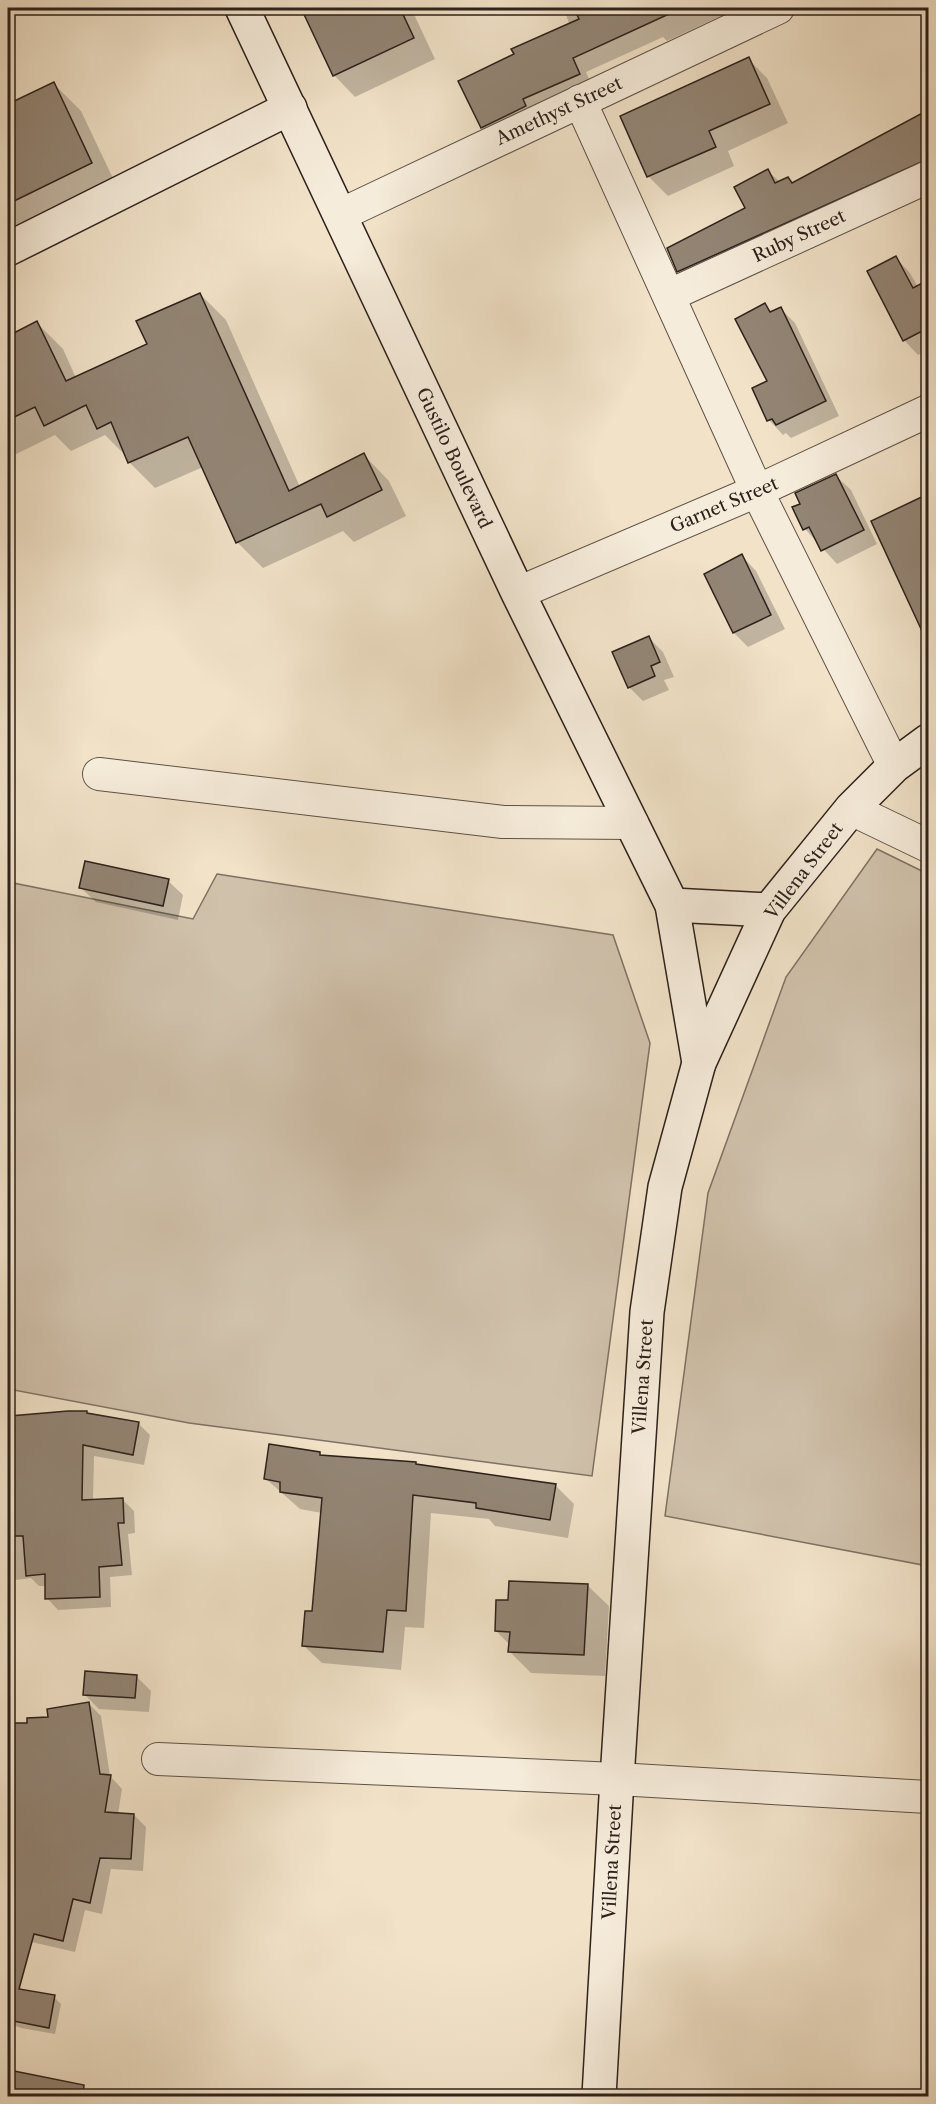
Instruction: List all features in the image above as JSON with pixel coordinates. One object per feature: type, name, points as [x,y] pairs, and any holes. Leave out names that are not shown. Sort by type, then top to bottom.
[{"type":"street","name":"Gustilo Boulevard","points":[[242,8],[518,593],[672,905],[699,1063]]},
{"type":"street","name":"Amethyst Street","points":[[340,215],[778,8]]},
{"type":"street","points":[[580,101],[757,491],[894,766]]},
{"type":"street","points":[[8,249],[290,108]]},
{"type":"street","name":"Ruby Street","points":[[670,295],[928,177]]},
{"type":"street","name":"Garnet Street","points":[[518,593],[757,491],[928,411]]},
{"type":"street","name":"Villena Street","points":[[599,2097],[647,1312],[665,1187],[699,1063],[769,910],[851,809],[894,766],[928,741]]},
{"type":"street","points":[[99,774],[503,822],[632,823]]},
{"type":"street","points":[[851,809],[928,846]]},
{"type":"street","points":[[672,905],[769,910]]},
{"type":"street","points":[[158,1759],[617,1779],[928,1797]]},
{"type":"shaded area","points":[[877,849],[928,874],[928,1566],[665,1516],[708,1193],[786,977]]},
{"type":"shaded area","points":[[217,874],[613,935],[650,1043],[592,1476],[189,1423],[8,1389],[8,882],[193,919]]},
{"type":"building","points":[[301,8],[400,8],[414,38],[333,76]]},
{"type":"building","points":[[574,8],[682,8],[573,58],[580,74],[523,99],[526,106],[481,128],[458,81],[514,54],[511,49],[579,19]]},
{"type":"building","points":[[749,57],[770,104],[709,131],[716,147],[647,177],[620,116]]},
{"type":"building","points":[[54,82],[92,163],[8,204],[8,104]]},
{"type":"building","points":[[928,110],[928,159],[677,272],[667,248],[745,208],[734,187],[768,169],[775,183],[788,177],[792,183]]},
{"type":"building","points":[[896,256],[913,288],[928,280],[928,328],[903,341],[867,271]]},
{"type":"building","points":[[200,293],[289,491],[364,453],[382,490],[327,517],[321,504],[236,543],[188,437],[128,463],[111,422],[97,429],[86,405],[44,426],[35,407],[8,420],[8,336],[37,321],[66,381],[147,344],[136,321]]},
{"type":"building","points":[[765,303],[770,312],[781,307],[826,401],[776,425],[772,419],[767,421],[752,388],[767,381],[735,319]]},
{"type":"building","points":[[836,474],[864,530],[821,551],[809,527],[803,530],[792,507],[800,504],[795,493]]},
{"type":"building","points":[[928,494],[928,644],[871,521]]},
{"type":"building","points":[[742,554],[771,615],[733,633],[704,574]]},
{"type":"building","points":[[649,636],[660,662],[651,666],[655,676],[628,688],[612,652]]},
{"type":"building","points":[[85,861],[169,879],[163,906],[79,888]]},
{"type":"building","points":[[87,1411],[87,1413],[139,1422],[133,1455],[83,1445],[82,1500],[123,1498],[124,1523],[118,1523],[122,1565],[99,1567],[100,1597],[45,1599],[45,1574],[26,1576],[23,1536],[10,1536],[8,1424],[11,1423],[10,1416]]},
{"type":"building","points":[[269,1444],[320,1452],[320,1455],[416,1462],[416,1464],[556,1484],[550,1520],[476,1508],[476,1503],[413,1495],[406,1611],[387,1610],[383,1652],[302,1646],[305,1611],[312,1611],[322,1498],[280,1492],[280,1482],[264,1479]]},
{"type":"building","points":[[509,1581],[588,1584],[584,1655],[508,1652],[510,1632],[495,1631],[496,1600],[508,1600]]},
{"type":"building","points":[[85,1671],[137,1675],[135,1698],[83,1695]]},
{"type":"building","points":[[89,1702],[100,1774],[111,1775],[105,1812],[134,1814],[131,1859],[100,1858],[90,1903],[73,1899],[63,1941],[34,1934],[19,1989],[55,1995],[49,2028],[8,2020],[8,1723],[27,1723],[27,1718],[48,1717],[47,1709]]},
{"type":"building","points":[[14,2071],[84,2085],[83,2097],[9,2097]]}]
